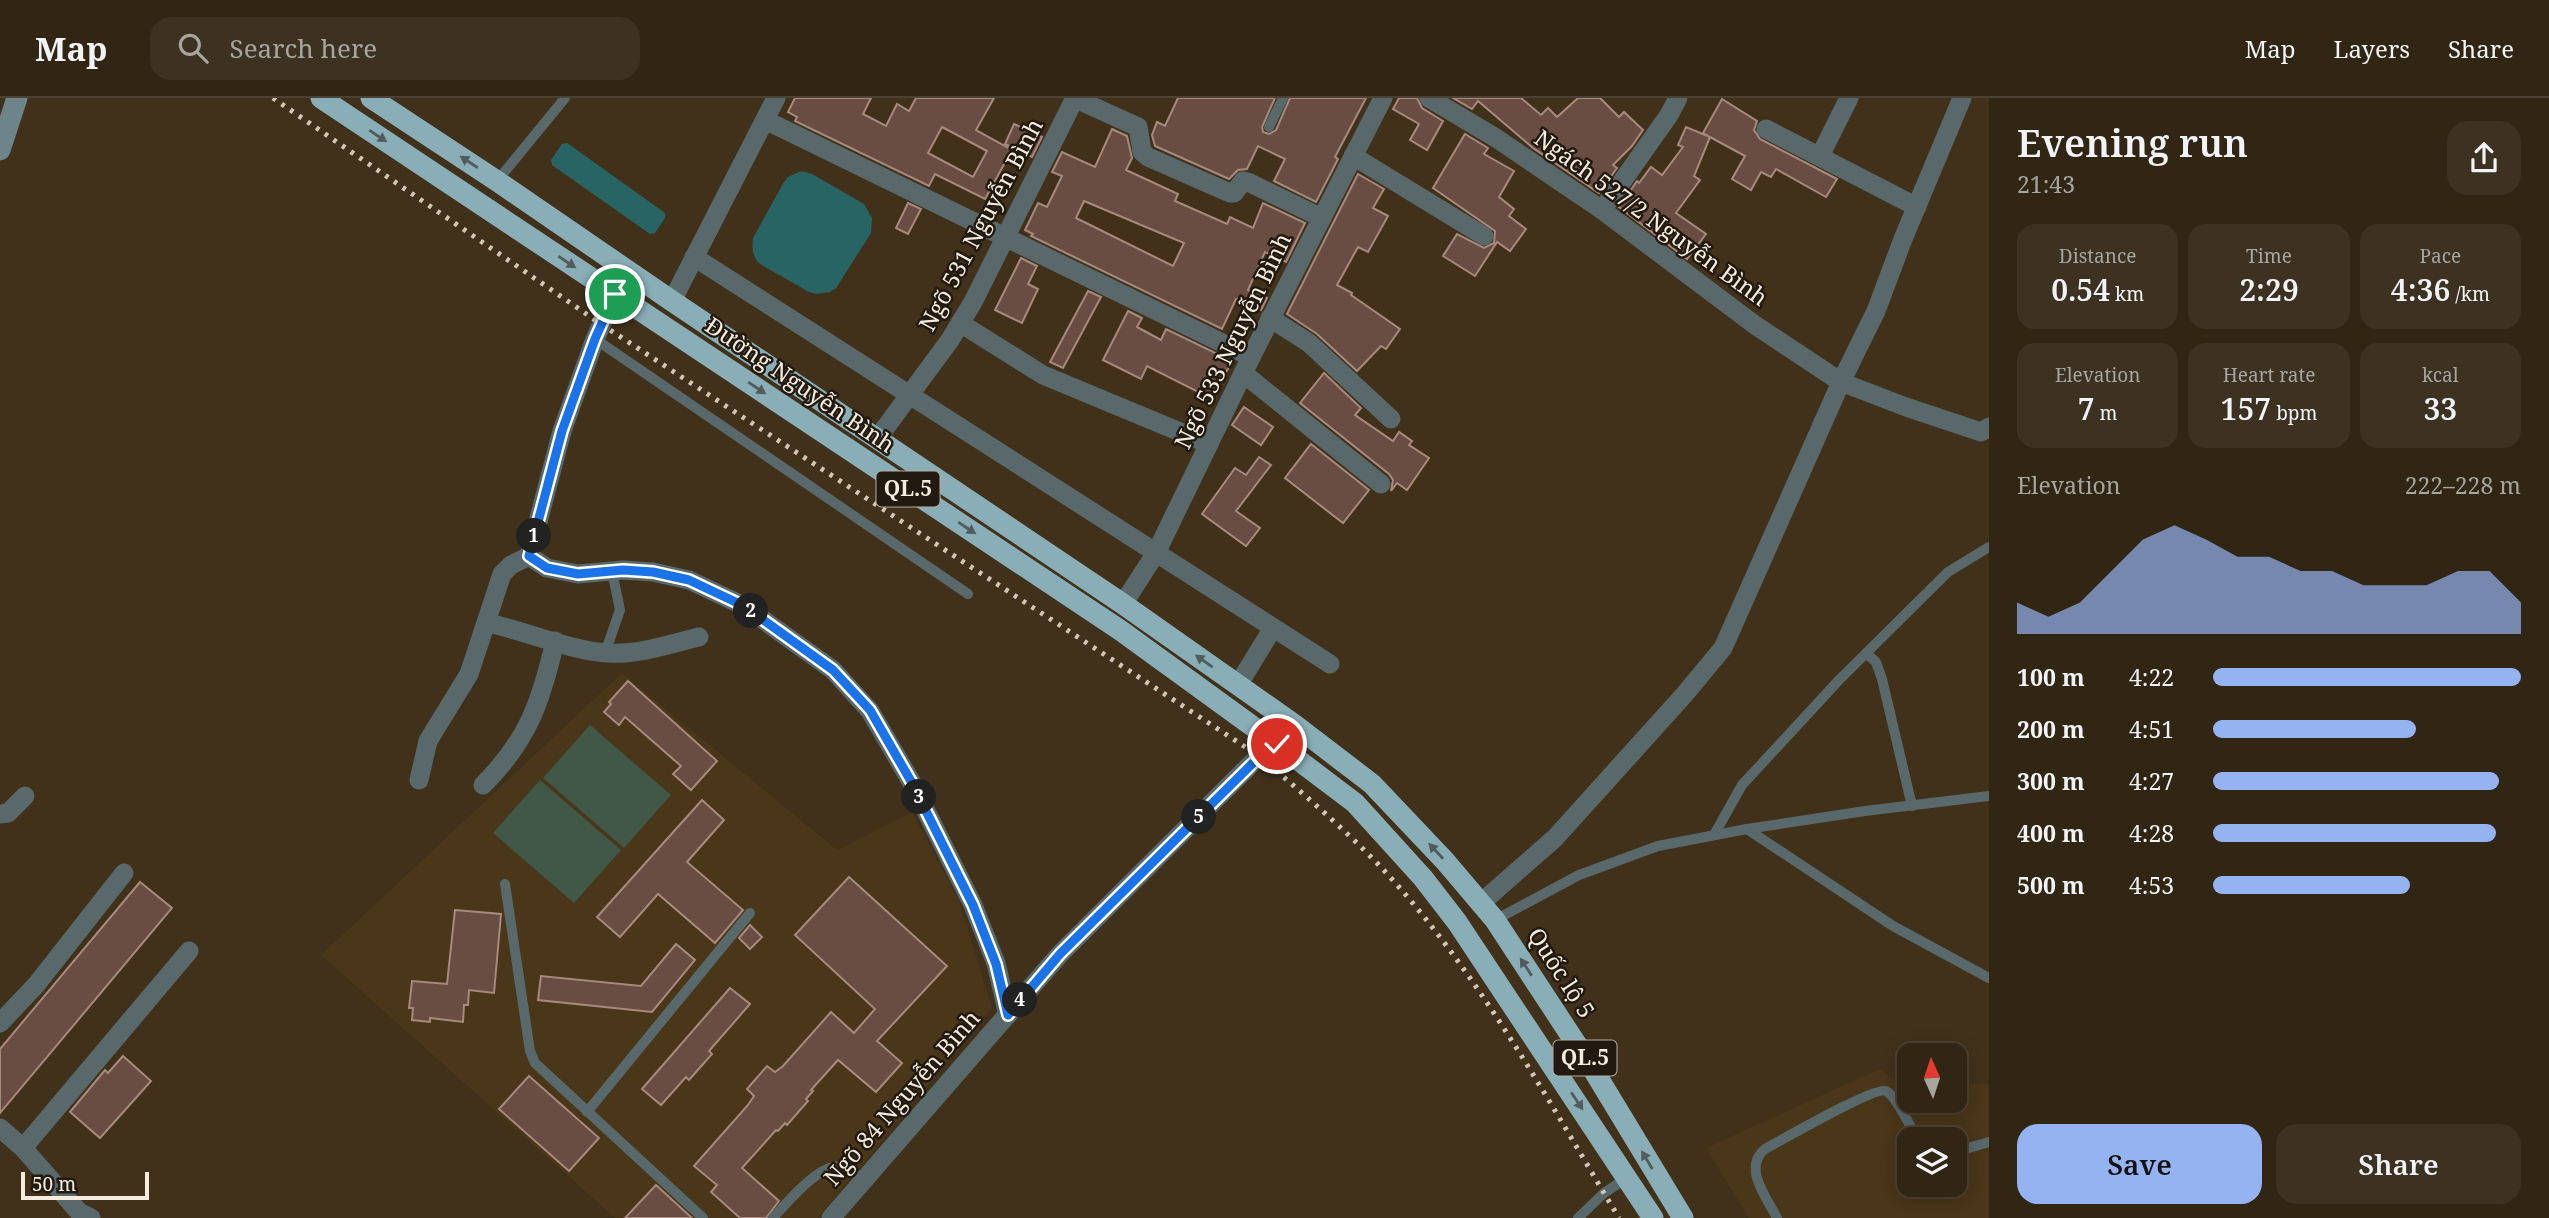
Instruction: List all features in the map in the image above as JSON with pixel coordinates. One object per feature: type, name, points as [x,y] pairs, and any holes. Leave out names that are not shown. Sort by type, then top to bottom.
[{"type":"highway","name":"Đường Nguyễn Bình","points":[[321,98],[1120,629],[1355,803],[1423,878],[1457,922],[1628,1178]]},
{"type":"highway","name":"Đường Nguyễn Bình","points":[[370,98],[1123,604],[1238,685],[1372,784],[1481,903]]},
{"type":"highway","name":"Quốc lộ 5","points":[[1481,903],[1495,920],[1594,1072],[1683,1218]]},
{"type":"highway","name":"QL.5","points":[[1628,1178],[1653,1218]]},
{"type":"main road","points":[[0,110],[4,98]]},
{"type":"main road","points":[[0,150],[17,98]]},
{"type":"street","points":[[671,302],[776,98]]},
{"type":"street","points":[[1075,98],[1138,127],[1142,152],[1148,157],[1230,193],[1234,193],[1243,181],[1250,183],[1322,218]]},
{"type":"street","name":"Ngõ 531 Nguyễn Bình","points":[[877,439],[960,323],[1006,238],[1075,98]]},
{"type":"street","name":"Ngõ 533 Nguyễn Bình","points":[[1123,604],[1156,553],[1270,318],[1383,98]]},
{"type":"street","name":"Ngách 527/2 Nguyễn Bình","points":[[1429,98],[1496,138],[1602,210],[1755,324],[1841,382],[1980,432],[1989,427]]},
{"type":"street","points":[[1602,210],[1678,98]]},
{"type":"street","points":[[1820,156],[1849,98]]},
{"type":"street","points":[[1481,903],[1555,838],[1723,648],[1875,311],[1962,98]]},
{"type":"street","points":[[765,120],[1006,238],[1247,365],[1381,484]]},
{"type":"street","points":[[1766,128],[1917,207]]},
{"type":"street","points":[[1353,156],[1484,236]]},
{"type":"street","points":[[694,257],[1330,664]]},
{"type":"street","points":[[419,779],[428,741],[469,674],[502,574],[511,565],[529,556],[562,431],[595,339],[615,294]]},
{"type":"street","points":[[1270,318],[1309,342],[1391,419]]},
{"type":"street","points":[[960,323],[1042,376],[1209,444]]},
{"type":"street","points":[[529,556],[547,568],[578,574],[653,572],[689,580],[744,606],[833,670],[870,710],[912,783],[973,905],[996,964],[1008,1015]]},
{"type":"street","points":[[488,623],[605,653],[655,648],[699,637]]},
{"type":"street","points":[[1238,685],[1273,628]]},
{"type":"street","points":[[483,785],[505,763],[531,723],[545,685],[555,641]]},
{"type":"street","name":"Ngõ 84 Nguyễn Bình","points":[[831,1218],[1060,954],[1259,757],[1277,744]]},
{"type":"street","points":[[0,814],[8,813],[25,796]]},
{"type":"street","points":[[0,1023],[36,985],[124,873]]},
{"type":"street","points":[[23,1149],[190,951]]},
{"type":"street","points":[[0,1128],[23,1149],[81,1216]]},
{"type":"lane","points":[[497,181],[565,98]]},
{"type":"lane","points":[[1269,127],[1280,99]]},
{"type":"lane","points":[[595,339],[968,594]]},
{"type":"lane","points":[[1714,835],[1742,785],[1866,653],[1948,572],[1989,547]]},
{"type":"lane","points":[[605,653],[620,610],[612,571]]},
{"type":"lane","points":[[1866,653],[1876,662],[1882,679],[1912,806]]},
{"type":"lane","points":[[1495,920],[1579,875],[1658,846],[1747,829],[1989,796]]},
{"type":"lane","points":[[1747,829],[1893,926],[1989,978]]},
{"type":"lane","points":[[505,884],[532,1056],[541,1071],[703,1218]]},
{"type":"lane","points":[[587,1112],[750,913]]},
{"type":"lane","points":[[1777,1218],[1755,1174],[1757,1159],[1765,1149],[1849,1103],[1882,1090],[1896,1102],[1909,1127]]},
{"type":"lane","points":[[1967,1148],[1989,1142]]},
{"type":"lane","points":[[773,1218],[810,1180],[827,1169],[837,1166],[847,1168],[862,1182]]},
{"type":"lane","points":[[1578,1218],[1604,1193],[1628,1178]]},
{"type":"shaded area","points":[[622,673],[837,850],[912,812],[959,901],[992,1008],[818,1218],[615,1218],[321,955]]},
{"type":"shaded area","points":[[1880,1069],[1892,1079],[1897,1079],[1897,1113],[1967,1113],[1967,1083],[1989,1084],[1989,1218],[1749,1218],[1706,1148]]},
{"type":"green space","points":[[590,725],[671,795],[624,848],[543,778]]},
{"type":"green space","points":[[540,780],[621,850],[574,903],[493,833]]},
{"type":"water","points":[[567,143],[665,213],[665,218],[655,233],[650,234],[552,165],[551,160],[562,144]]},
{"type":"water","points":[[801,171],[812,174],[864,204],[872,218],[871,233],[836,288],[830,292],[809,292],[760,264],[753,252],[753,238],[784,182]]},
{"type":"building","points":[[795,98],[871,98],[863,114],[886,126],[897,104],[909,111],[916,98],[994,98],[976,130],[1012,150],[985,199],[935,174],[929,186],[795,121],[797,117],[788,112]],"holes":[[[942,127],[987,151],[973,177],[928,153]]]},
{"type":"building","points":[[1178,98],[1275,98],[1262,127],[1263,132],[1269,134],[1276,130],[1290,98],[1366,98],[1335,157],[1338,159],[1316,202],[1274,181],[1285,159],[1258,146],[1247,169],[1238,170],[1229,179],[1155,146],[1152,135],[1157,122],[1165,126]]},
{"type":"building","points":[[1399,98],[1417,98],[1422,108],[1443,121],[1427,150],[1410,140],[1419,124],[1393,109]]},
{"type":"building","points":[[1453,98],[1521,98],[1541,115],[1548,108],[1557,117],[1578,98],[1600,98],[1619,117],[1624,112],[1643,130],[1613,165],[1617,168],[1599,193],[1533,148],[1478,101],[1472,109]]},
{"type":"building","points":[[1722,99],[1757,121],[1754,130],[1760,139],[1837,179],[1826,197],[1776,169],[1771,177],[1761,172],[1751,190],[1732,179],[1745,156],[1703,133]]},
{"type":"building","points":[[1014,124],[1042,137],[1032,157],[1005,144]]},
{"type":"building","points":[[1686,127],[1710,137],[1694,176],[1700,180],[1676,213],[1706,234],[1687,259],[1619,207],[1637,181],[1639,183],[1651,167],[1662,175],[1683,147],[1678,145]]},
{"type":"building","points":[[1112,129],[1127,136],[1132,158],[1126,170],[1178,194],[1175,201],[1227,224],[1230,217],[1253,228],[1263,203],[1305,223],[1286,262],[1265,252],[1248,290],[1267,298],[1261,310],[1236,299],[1222,329],[1031,236],[1033,234],[1025,230],[1038,203],[1047,207],[1062,176],[1052,172],[1062,152],[1095,167]],"holes":[[[1084,201],[1184,243],[1173,266],[1076,218]]]},
{"type":"building","points":[[1465,134],[1488,148],[1484,154],[1514,171],[1499,197],[1514,209],[1509,216],[1526,229],[1510,251],[1497,242],[1475,276],[1443,256],[1457,234],[1484,248],[1494,243],[1495,231],[1433,188]]},
{"type":"building","points":[[1358,174],[1384,189],[1373,208],[1388,216],[1368,252],[1358,247],[1337,285],[1400,329],[1386,349],[1381,346],[1357,371],[1317,334],[1287,314]]},
{"type":"building","points":[[908,203],[921,209],[908,234],[896,228]]},
{"type":"building","points":[[1021,258],[1037,266],[1028,284],[1038,289],[1022,323],[995,310]]},
{"type":"building","points":[[1088,291],[1101,297],[1063,368],[1050,362]]},
{"type":"building","points":[[1128,311],[1142,318],[1137,327],[1161,340],[1166,329],[1232,361],[1212,399],[1147,366],[1141,379],[1103,360]]},
{"type":"building","points":[[1324,373],[1361,408],[1355,415],[1393,441],[1399,432],[1412,441],[1409,445],[1429,458],[1407,490],[1397,483],[1391,491],[1393,480],[1389,474],[1300,403]]},
{"type":"building","points":[[1244,407],[1273,427],[1261,445],[1232,425]]},
{"type":"building","points":[[1311,444],[1369,490],[1343,523],[1285,478]]},
{"type":"building","points":[[1259,457],[1271,465],[1236,511],[1260,528],[1246,546],[1202,514],[1235,468],[1246,475]]},
{"type":"building","points":[[628,681],[717,761],[691,790],[673,774],[681,766],[625,717],[619,725],[604,712],[611,704],[609,702]]},
{"type":"building","points":[[702,800],[724,820],[687,862],[743,910],[715,943],[658,894],[620,937],[597,917]]},
{"type":"building","points":[[849,877],[947,966],[877,1041],[902,1063],[876,1092],[838,1060],[811,1090],[813,1091],[806,1099],[808,1101],[787,1125],[785,1123],[776,1130],[742,1168],[779,1201],[766,1218],[740,1218],[711,1192],[717,1185],[694,1166],[748,1105],[754,1096],[747,1089],[767,1066],[775,1072],[783,1066],[831,1012],[854,1033],[875,1009],[795,935]]},
{"type":"building","points":[[140,882],[172,908],[0,1113],[0,1049]]},
{"type":"building","points":[[455,910],[501,914],[494,993],[469,990],[468,1005],[464,1005],[463,1022],[430,1018],[430,1022],[412,1020],[413,1008],[409,1008],[412,981],[447,984]]},
{"type":"building","points":[[750,925],[762,937],[750,949],[739,938]]},
{"type":"building","points":[[676,944],[695,960],[652,1012],[538,1000],[541,976],[641,986]]},
{"type":"building","points":[[730,988],[750,1004],[709,1051],[712,1054],[689,1080],[686,1077],[661,1105],[642,1089]]},
{"type":"building","points":[[123,1056],[151,1081],[100,1138],[70,1112],[105,1070],[108,1073]]},
{"type":"building","points":[[529,1076],[599,1138],[569,1171],[499,1109]]},
{"type":"building","points":[[656,1185],[692,1218],[625,1218]]},
{"type":"railway","points":[[273,98],[601,324],[1259,756],[1377,863],[1446,945],[1507,1034],[1619,1218]]},
{"type":"route","points":[[615,294],[595,339],[562,431],[529,556],[547,568],[578,574],[623,570],[653,572],[689,580],[744,606],[833,670],[870,710],[912,783],[973,905],[996,964],[1008,1015],[1060,954],[1259,757],[1277,744]]}]
